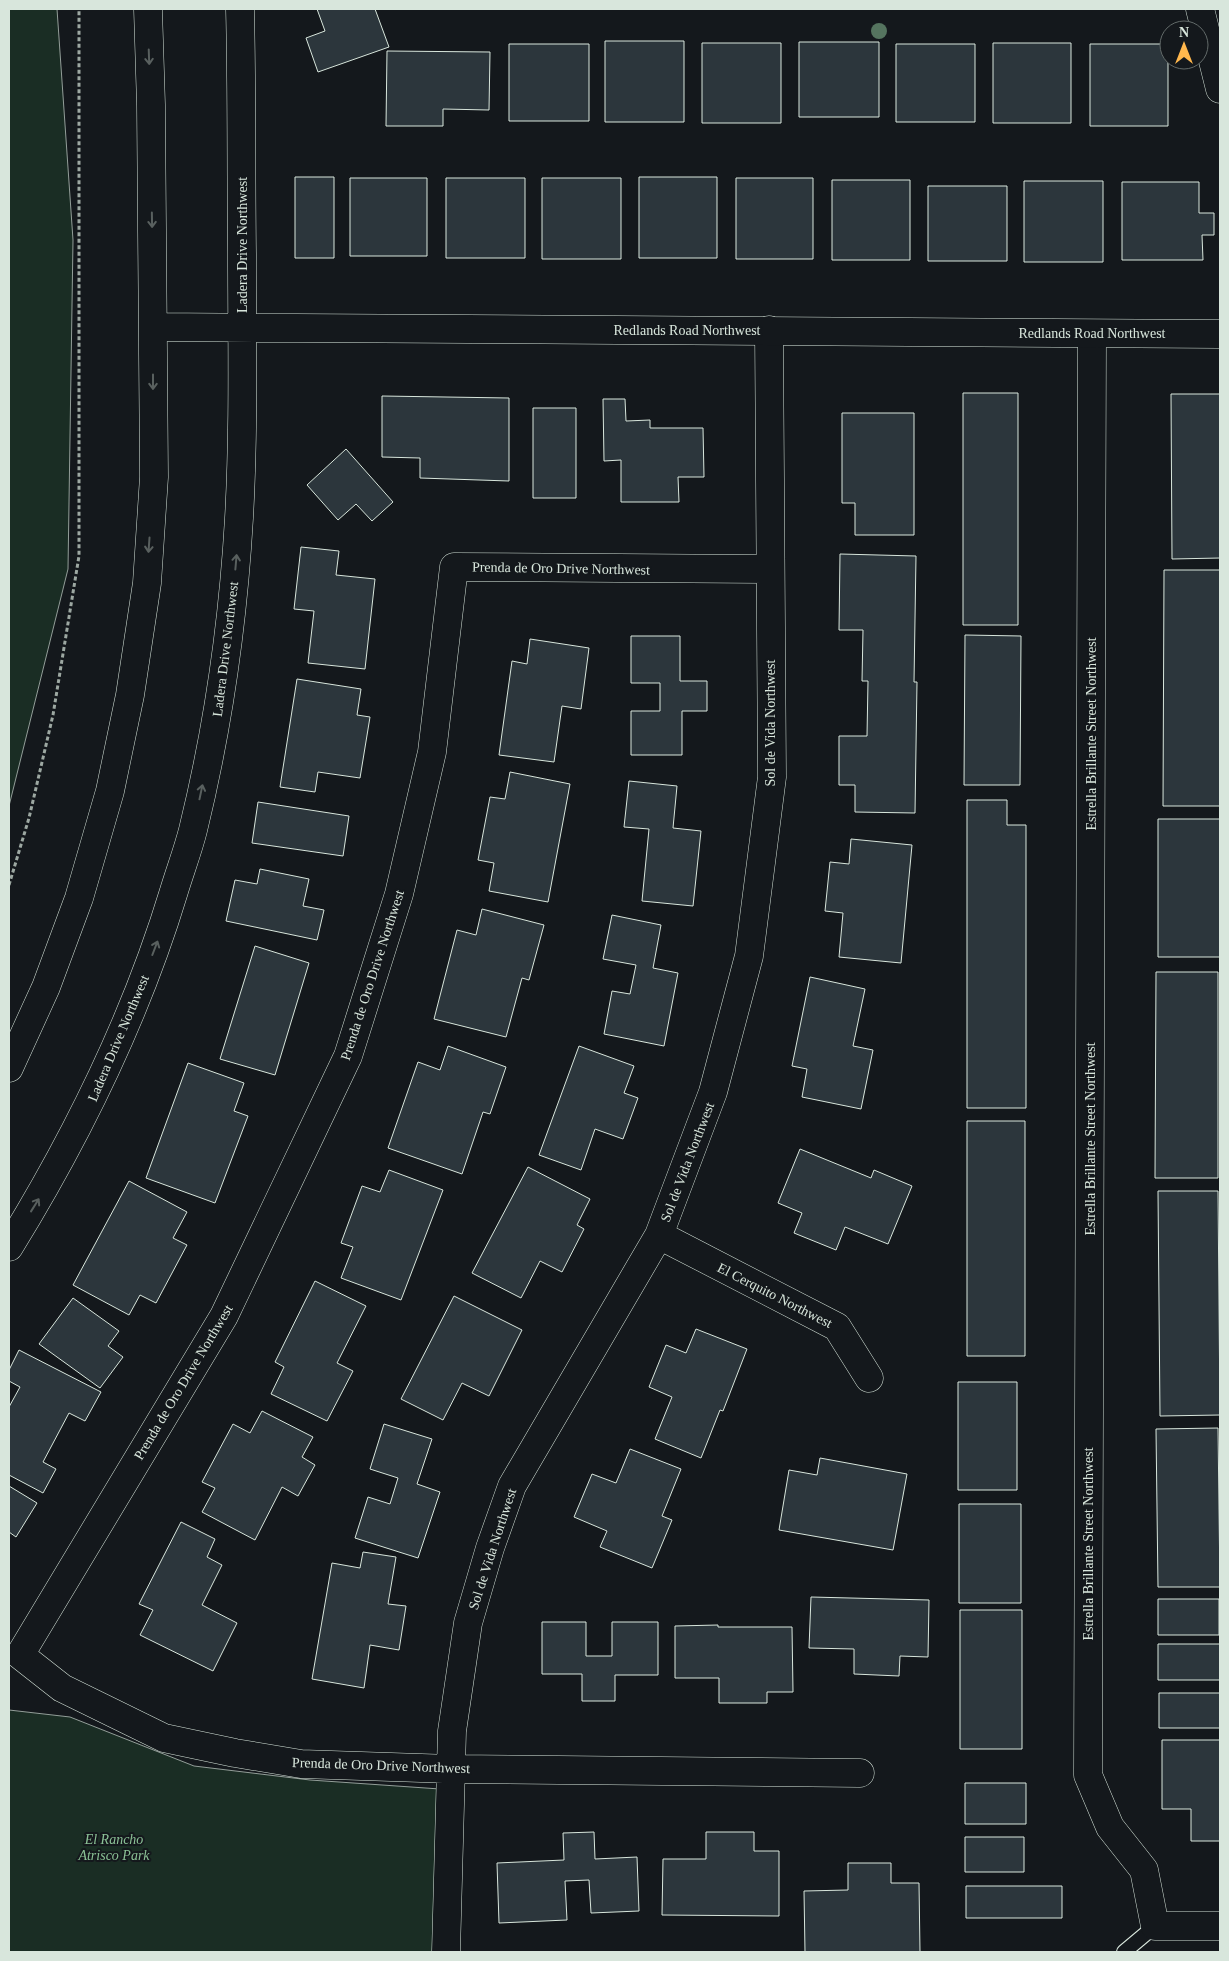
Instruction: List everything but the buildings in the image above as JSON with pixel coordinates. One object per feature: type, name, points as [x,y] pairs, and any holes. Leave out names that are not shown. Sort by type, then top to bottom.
[{"type":"street","points":[[9,1068],[46,988],[79,898],[110,791],[130,695],[147,583],[154,478],[151,106],[148,9]]},
{"type":"street","name":"Ladera Drive Northwest","points":[[9,1246],[47,1185],[90,1104],[130,1016],[163,927],[192,832],[215,724],[231,621],[239,516],[242,327],[240,9]]},
{"type":"street","points":[[1200,9],[1220,89]]},
{"type":"street","name":"Redlands Road Northwest","points":[[153,327],[1220,334]]},
{"type":"street","name":"Sol de Vida Northwest","points":[[446,1952],[452,1731],[468,1623],[490,1548],[512,1486],[659,1235],[713,1092],[749,956],[772,777],[769,330]]},
{"type":"street","name":"Estrella Brillante Street Northwest","points":[[1092,334],[1088,1775],[1110,1827],[1144,1870],[1155,1926]]},
{"type":"street","name":"Prenda de Oro Drive Northwest","points":[[770,570],[454,567],[432,752],[399,894],[348,1056],[224,1316],[20,1655],[62,1688],[164,1738],[234,1753],[301,1764],[451,1769],[860,1773]]},
{"type":"street","name":"El Cerquito Northwest","points":[[659,1235],[837,1327],[869,1378]]},
{"type":"street","points":[[1155,1926],[1220,1926]]},
{"type":"lane","points":[[1124,1952],[1155,1926]]},
{"type":"path","points":[[9,885],[29,818],[53,715],[79,556],[79,9]]},
{"type":"green space","points":[[9,9],[57,9],[73,240],[68,569],[9,806]]},
{"type":"green space","name":"El Rancho Atrisco Park","points":[[9,1710],[70,1717],[194,1766],[310,1780],[440,1789],[436,1952],[9,1952]]}]
